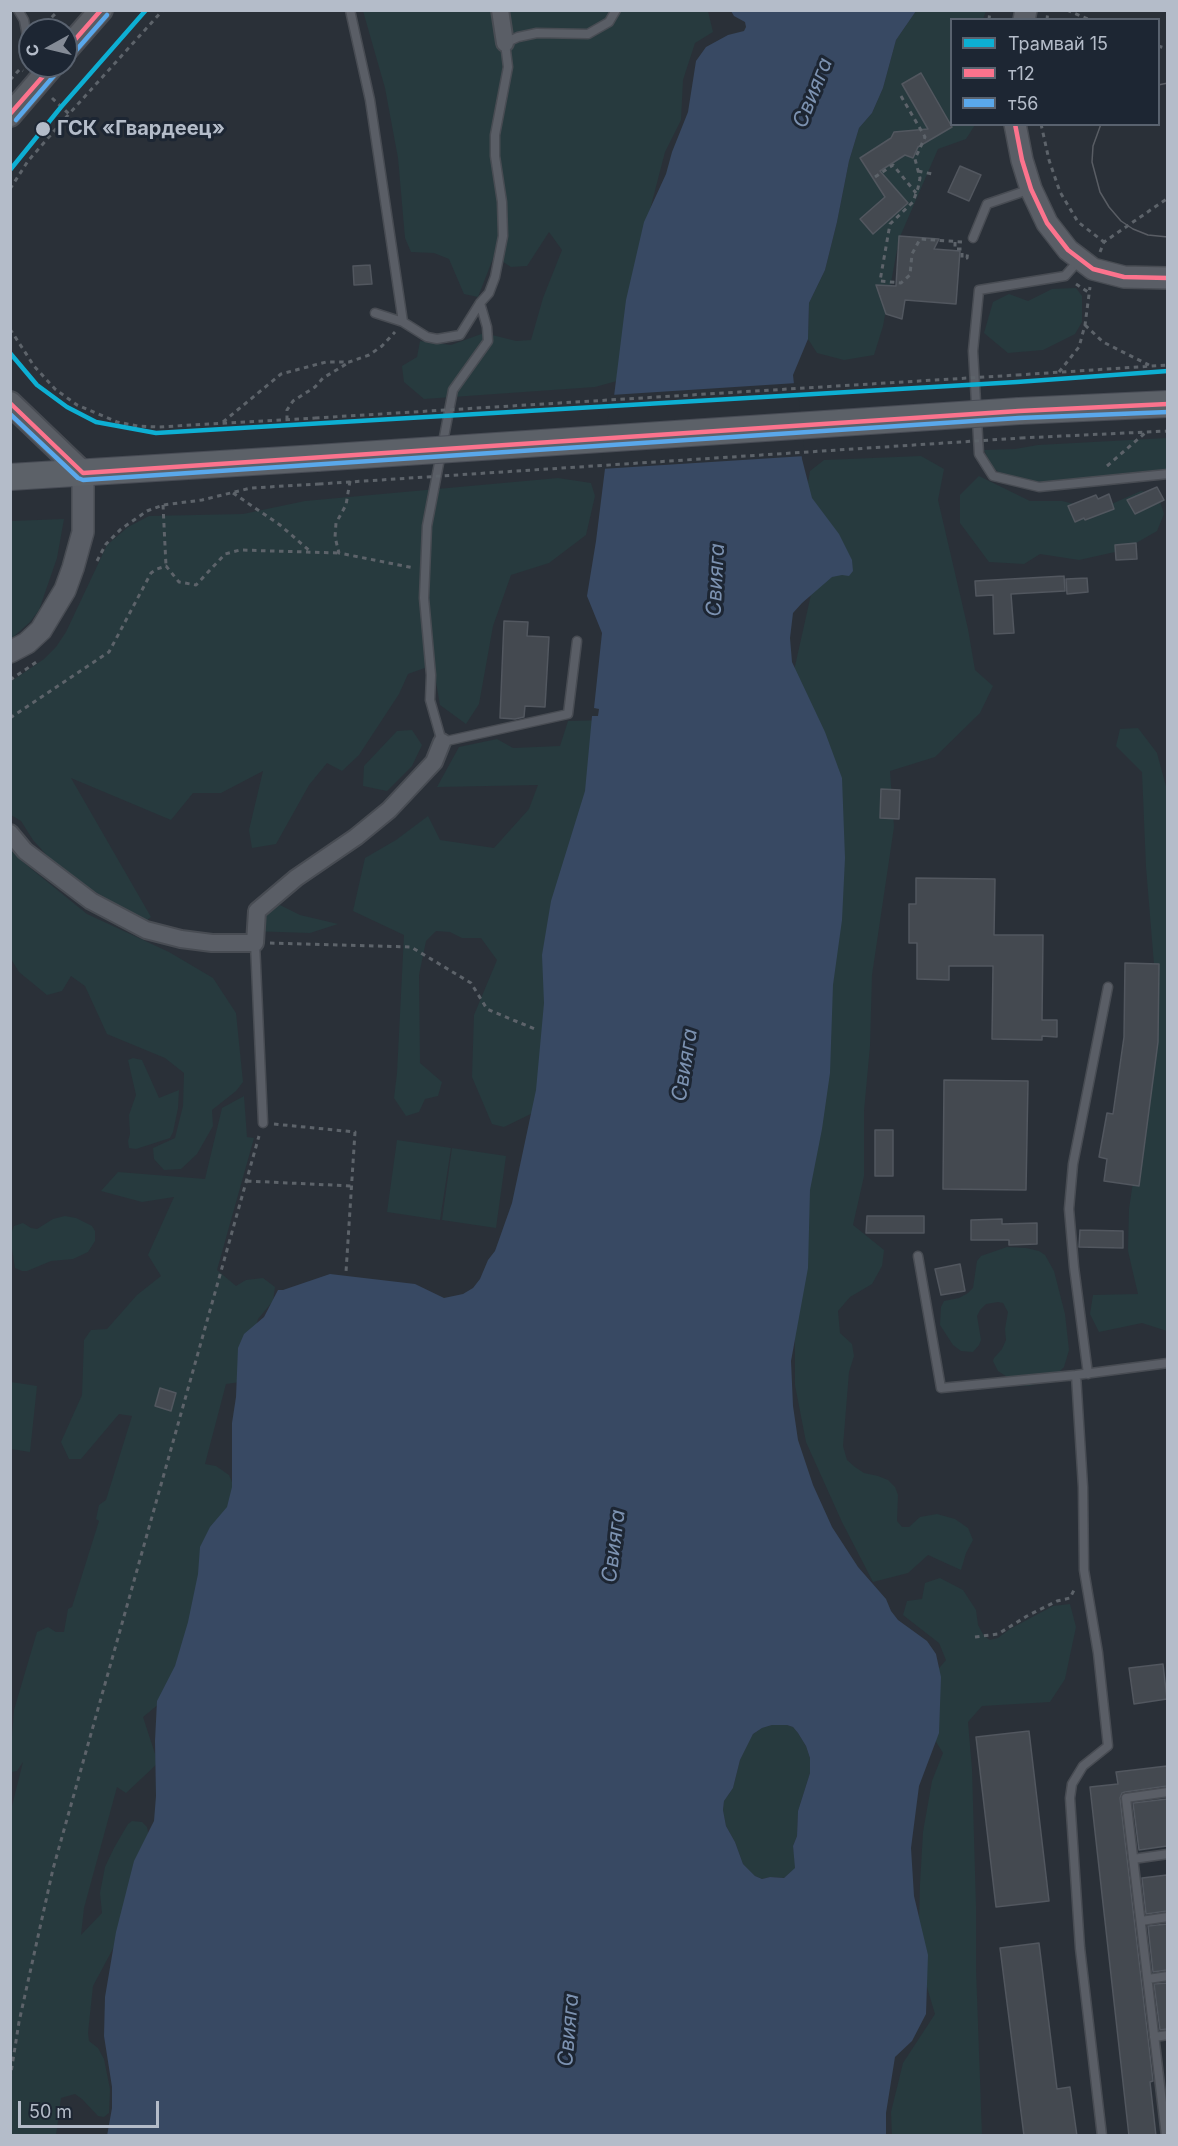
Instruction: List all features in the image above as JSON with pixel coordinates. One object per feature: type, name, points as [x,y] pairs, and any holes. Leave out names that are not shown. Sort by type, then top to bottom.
[{"type":"main road","points":[[78,36],[101,10]]},
{"type":"main road","points":[[11,112],[38,78]]},
{"type":"main road","points":[[10,403],[83,473]]},
{"type":"main road","points":[[10,477],[1019,411],[1167,404]]},
{"type":"street","points":[[500,10],[505,43]]},
{"type":"street","points":[[1015,126],[1031,189],[1047,223],[1068,250],[1093,269],[1124,277],[1167,278]]},
{"type":"street","points":[[10,652],[27,643],[41,630],[65,590],[74,568],[82,532],[83,473]]},
{"type":"street","points":[[10,833],[25,851],[91,901],[146,930],[181,939],[212,943],[255,943],[256,911],[296,878],[356,837],[389,810],[434,762],[442,742]]},
{"type":"lane","points":[[350,10],[370,100],[403,322]]},
{"type":"lane","points":[[375,313],[403,322],[427,337],[437,339],[460,335],[489,293],[495,277],[503,236],[495,135],[508,67],[505,43],[518,37],[537,33],[588,34],[609,22],[616,10]]},
{"type":"lane","points":[[973,238],[987,204],[1031,189]]},
{"type":"lane","points":[[1080,259],[1065,276],[979,290],[973,351],[979,454],[993,476],[1039,487],[1167,474]]},
{"type":"lane","points":[[480,303],[487,327],[488,341],[453,390],[427,526],[424,598],[431,675],[430,700],[442,742],[568,714],[577,641]]},
{"type":"lane","points":[[255,943],[263,1123]]},
{"type":"lane","points":[[1088,1374],[1069,1209],[1073,1164],[1108,987]]},
{"type":"lane","points":[[918,1256],[941,1388],[1088,1374],[1167,1363]]},
{"type":"lane","points":[[1076,1375],[1083,1487],[1084,1570],[1098,1653],[1108,1746],[1083,1766],[1072,1784],[1070,1798],[1080,1948],[1102,2136]]},
{"type":"lane","points":[[1166,2136],[1164,2092],[1154,2037],[1126,1798],[1167,1792]]},
{"type":"lane","points":[[1133,1858],[1167,1854]]},
{"type":"lane","points":[[1141,1920],[1167,1917]]},
{"type":"lane","points":[[1148,1979],[1167,1976]]},
{"type":"lane","points":[[1154,2037],[1167,2035]]},
{"type":"path","points":[[10,189],[28,161],[163,10]]},
{"type":"path","points":[[1067,10],[1085,18]]},
{"type":"path","points":[[47,78],[69,114]]},
{"type":"path","points":[[901,96],[925,137],[915,159],[920,184],[913,201],[890,224],[880,281],[901,283],[910,275],[912,254],[920,239],[964,241],[968,249],[967,258],[962,258],[962,249],[955,249],[956,242]]},
{"type":"path","points":[[1041,126],[1049,160],[1060,192],[1078,222],[1104,242],[1167,198]]},
{"type":"path","points":[[875,177],[893,165],[916,194]]},
{"type":"path","points":[[918,171],[932,174]]},
{"type":"path","points":[[287,420],[286,410],[292,401],[349,362],[369,355],[382,346],[403,322]]},
{"type":"path","points":[[1059,372],[1078,347],[1085,325],[1103,342],[1150,366]]},
{"type":"path","points":[[10,329],[34,366],[55,389],[77,405],[96,415],[138,426],[158,427],[1167,365]]},
{"type":"path","points":[[222,423],[281,374],[326,362],[349,362]]},
{"type":"path","points":[[425,571],[339,553],[240,550],[225,554],[196,585],[179,582],[166,566],[163,505],[202,500],[251,488],[1021,438],[1167,431]]},
{"type":"path","points":[[1087,483],[1146,432]]},
{"type":"path","points":[[339,553],[335,537],[336,523],[346,505],[350,482]]},
{"type":"path","points":[[234,493],[280,525],[310,552]]},
{"type":"path","points":[[10,718],[109,652],[151,573],[166,566]]},
{"type":"path","points":[[255,943],[411,947],[471,983],[487,1009],[537,1030]]},
{"type":"path","points":[[10,2079],[19,2022],[53,1869],[263,1123],[355,1132],[346,1272]]},
{"type":"path","points":[[247,1181],[352,1186]]},
{"type":"path","points":[[975,1637],[998,1634],[1027,1616],[1058,1601],[1070,1598],[1084,1570]]},
{"type":"green space","points":[[363,11],[708,11],[713,32],[695,43],[683,80],[681,120],[665,152],[639,252],[624,379],[595,387],[424,399],[404,382],[402,366],[417,357],[420,341],[451,345],[484,333],[516,341],[531,340],[543,298],[562,250],[549,232],[527,266],[511,267],[494,256],[478,297],[464,294],[449,259],[434,253],[411,252],[405,238],[398,158],[385,88]]},
{"type":"green space","points":[[916,11],[986,11],[983,18],[950,18],[950,126],[974,126],[966,139],[938,149],[899,239],[883,326],[874,355],[844,360],[817,353],[808,339],[809,303],[825,270],[849,161],[859,128],[872,113],[883,88],[896,40]]},
{"type":"green space","points":[[1076,288],[1082,296],[1082,322],[1075,334],[1043,350],[1008,353],[984,333],[993,302],[1009,294],[1028,301],[1052,289]]},
{"type":"green space","points":[[1167,438],[1167,470],[1044,485],[1005,477],[992,467],[984,450],[1015,449],[1038,445]]},
{"type":"green space","points":[[921,456],[944,469],[938,500],[968,629],[975,670],[993,686],[980,713],[935,757],[890,771],[894,827],[872,975],[870,1046],[864,1111],[864,1176],[853,1225],[884,1250],[882,1266],[872,1284],[850,1297],[838,1311],[840,1333],[852,1344],[854,1356],[849,1372],[843,1446],[847,1460],[855,1467],[864,1473],[888,1480],[895,1487],[898,1495],[897,1521],[902,1527],[909,1527],[920,1517],[937,1514],[955,1519],[968,1528],[973,1540],[961,1570],[928,1555],[908,1573],[873,1582],[842,1522],[806,1442],[795,1385],[793,675],[827,523],[806,494],[810,471],[824,460]]},
{"type":"green space","points":[[979,476],[1030,501],[1062,501],[1098,510],[1141,491],[1158,495],[1164,514],[1157,531],[1124,550],[1079,560],[1040,554],[1024,564],[989,562],[960,523],[960,495]]},
{"type":"green space","points":[[558,478],[591,483],[595,496],[586,535],[549,563],[511,575],[493,626],[479,704],[466,724],[440,705],[433,665],[408,674],[399,694],[359,755],[342,771],[327,763],[309,785],[276,844],[252,848],[249,830],[263,771],[221,793],[193,793],[171,820],[71,778],[151,917],[145,922],[61,871],[33,840],[21,821],[11,815],[10,682],[44,659],[56,647],[66,632],[107,545],[128,527],[149,516],[243,514],[305,501]]},
{"type":"green space","points":[[64,519],[57,558],[39,610],[30,622],[11,639],[11,521]]},
{"type":"green space","points":[[611,720],[543,1108],[504,1127],[492,1124],[472,1077],[474,1015],[497,960],[481,938],[462,938],[450,932],[436,931],[426,941],[419,975],[420,1063],[442,1082],[438,1096],[425,1099],[419,1112],[406,1116],[394,1098],[404,935],[353,911],[365,858],[396,840],[428,816],[440,840],[494,848],[529,809],[538,785],[437,787],[459,747],[497,739],[513,748],[560,746],[568,721]]},
{"type":"green space","points":[[1138,728],[1157,753],[1167,790],[1167,1331],[1142,1323],[1099,1332],[1090,1314],[1093,1295],[1138,1294],[1128,1251],[1129,1209],[1158,1013],[1146,867],[1142,772],[1116,746],[1120,729]]},
{"type":"green space","points":[[412,730],[422,745],[412,766],[387,791],[363,786],[364,766],[397,731]]},
{"type":"green space","points":[[10,849],[87,914],[169,952],[213,978],[236,1013],[243,1082],[236,1091],[212,1110],[213,1126],[197,1154],[181,1169],[164,1170],[154,1159],[153,1148],[175,1138],[183,1106],[184,1073],[165,1058],[107,1034],[85,986],[71,976],[62,991],[47,995],[19,972],[11,959]]},
{"type":"green space","points":[[280,905],[300,915],[338,924],[310,933],[249,931],[248,919]]},
{"type":"green space","points":[[133,1058],[142,1060],[159,1098],[179,1090],[178,1108],[170,1138],[136,1149],[129,1148],[128,1141],[129,1115],[136,1095],[128,1060]]},
{"type":"green space","points":[[244,1096],[247,1137],[254,1138],[217,1270],[236,1286],[246,1280],[263,1278],[275,1287],[273,1301],[258,1319],[240,1382],[226,1384],[205,1464],[216,1466],[229,1475],[237,1494],[176,1690],[143,1717],[158,1763],[126,1793],[117,1787],[84,1908],[81,1935],[102,1913],[100,1893],[105,1867],[114,1848],[128,1824],[132,1821],[142,1822],[147,1827],[150,1841],[131,1915],[93,1986],[89,2041],[98,2048],[104,2059],[110,2089],[109,2113],[104,2117],[98,2116],[75,2094],[61,2098],[56,2135],[11,2136],[10,1814],[23,1762],[17,1771],[11,1772],[14,1710],[37,1632],[48,1627],[56,1632],[64,1632],[68,1609],[72,1607],[99,1521],[96,1519],[99,1505],[106,1500],[132,1416],[119,1414],[81,1459],[69,1459],[61,1442],[82,1395],[84,1340],[91,1330],[107,1329],[137,1295],[161,1276],[148,1255],[174,1197],[142,1202],[101,1191],[118,1172],[205,1179],[222,1108]]},
{"type":"green space","points":[[397,1140],[451,1148],[440,1220],[387,1212]]},
{"type":"green space","points":[[452,1148],[506,1156],[496,1228],[442,1220]]},
{"type":"green space","points":[[65,1216],[76,1218],[92,1226],[95,1231],[95,1241],[88,1252],[73,1259],[51,1261],[27,1271],[15,1268],[11,1243],[14,1226],[23,1223],[37,1229],[53,1219]]},
{"type":"green space","points":[[1007,1247],[1026,1248],[1045,1255],[1054,1271],[1065,1314],[1069,1350],[1064,1367],[1059,1372],[1029,1386],[1020,1385],[998,1371],[993,1361],[1006,1340],[1008,1312],[1003,1303],[986,1304],[980,1310],[977,1316],[981,1340],[973,1352],[961,1351],[953,1345],[940,1325],[941,1307],[944,1301],[959,1298],[973,1288],[977,1261],[981,1256]]},
{"type":"green space","points":[[11,1382],[37,1386],[30,1452],[11,1449]]},
{"type":"green space","points":[[940,1578],[963,1590],[976,1610],[978,1625],[984,1636],[990,1640],[998,1638],[1053,1606],[1070,1604],[1076,1627],[1065,1679],[1050,1702],[982,1706],[968,1722],[972,1769],[982,2135],[892,2136],[891,2112],[903,2063],[935,2014],[918,1957],[920,1884],[923,1832],[932,1781],[943,1753],[919,1714],[929,1680],[946,1660],[939,1643],[903,1615],[907,1601],[922,1599],[925,1583]]},
{"type":"green space","points":[[772,1725],[787,1725],[793,1727],[798,1733],[810,1758],[810,1773],[798,1811],[797,1836],[793,1846],[796,1868],[784,1878],[762,1879],[755,1876],[743,1864],[726,1826],[723,1810],[724,1801],[733,1788],[740,1760],[753,1734]]},
{"type":"water","name":"Свияга","points":[[731,11],[916,11],[896,40],[883,88],[872,113],[859,128],[849,161],[825,270],[809,303],[808,339],[793,375],[802,459],[812,498],[839,534],[852,560],[853,571],[849,576],[832,577],[802,603],[793,613],[790,638],[792,662],[825,732],[842,778],[845,858],[842,920],[833,985],[830,1073],[810,1190],[808,1268],[791,1361],[793,1406],[798,1440],[813,1485],[832,1527],[858,1567],[886,1599],[898,1620],[927,1641],[936,1654],[941,1677],[939,1733],[919,1786],[911,1848],[914,1896],[928,1955],[926,2014],[912,2041],[895,2057],[886,2113],[886,2135],[107,2136],[112,2108],[112,2087],[104,2036],[105,1997],[116,1932],[134,1861],[154,1821],[157,1701],[175,1666],[188,1622],[198,1574],[200,1547],[210,1527],[227,1507],[232,1487],[232,1423],[236,1397],[238,1348],[244,1334],[264,1317],[278,1290],[330,1274],[415,1284],[444,1298],[463,1294],[473,1288],[480,1279],[488,1260],[495,1251],[512,1203],[536,1090],[544,1003],[542,955],[551,901],[585,791],[592,716],[598,716],[599,709],[594,708],[602,633],[587,596],[626,300],[644,222],[666,174],[688,112],[696,61],[706,47],[728,35],[744,31],[745,22],[734,16]],"holes":[[[772,1725],[793,1727],[798,1733],[810,1758],[810,1773],[798,1811],[797,1836],[793,1846],[795,1868],[784,1878],[762,1879],[755,1876],[743,1864],[726,1826],[724,1801],[733,1788],[740,1760],[753,1734]]]},
{"type":"pier","points":[[797,383],[805,456],[601,469],[611,395]]},
{"type":"building","points":[[921,73],[952,127],[918,147],[913,158],[905,155],[880,171],[908,203],[873,234],[860,219],[885,197],[860,158],[891,138],[894,132],[928,129],[902,84]]},
{"type":"building","points":[[960,166],[981,175],[969,201],[948,192]]},
{"type":"building","points":[[899,236],[939,239],[934,249],[960,251],[956,304],[905,300],[902,319],[886,314],[876,285],[896,286]]},
{"type":"building","points":[[370,265],[372,284],[354,285],[353,266]]},
{"type":"building","points":[[1157,487],[1164,500],[1135,514],[1127,500]]},
{"type":"building","points":[[1109,494],[1114,509],[1075,522],[1068,506],[1096,495],[1098,499]]},
{"type":"building","points":[[1136,543],[1137,559],[1116,560],[1115,545]]},
{"type":"building","points":[[1064,576],[1065,591],[1011,594],[1014,633],[994,634],[993,595],[976,596],[975,581]]},
{"type":"building","points":[[1087,578],[1088,592],[1067,594],[1066,579]]},
{"type":"building","points":[[504,621],[528,622],[527,636],[549,637],[545,707],[525,706],[524,717],[515,719],[500,718]]},
{"type":"building","points":[[881,789],[900,790],[899,819],[880,818]]},
{"type":"building","points":[[916,878],[995,879],[994,935],[1043,935],[1042,1020],[1057,1020],[1057,1037],[1042,1036],[1042,1040],[992,1039],[993,966],[949,966],[949,980],[917,979],[917,943],[909,943],[909,904],[916,904]]},
{"type":"building","points":[[1125,963],[1159,964],[1158,1042],[1139,1186],[1104,1181],[1107,1159],[1099,1157],[1107,1113],[1113,1114],[1124,1037]]},
{"type":"building","points":[[944,1080],[1028,1081],[1026,1190],[943,1189]]},
{"type":"building","points":[[875,1130],[893,1130],[893,1176],[875,1176]]},
{"type":"building","points":[[867,1216],[924,1216],[924,1233],[866,1233]]},
{"type":"building","points":[[1002,1219],[1002,1224],[1037,1223],[1037,1244],[1009,1245],[1009,1240],[971,1240],[971,1220]]},
{"type":"building","points":[[1080,1230],[1123,1231],[1123,1248],[1079,1247]]},
{"type":"building","points":[[960,1264],[965,1291],[941,1295],[935,1269]]},
{"type":"building","points":[[160,1388],[176,1393],[171,1411],[155,1406]]},
{"type":"building","points":[[1163,1664],[1167,1699],[1134,1704],[1129,1668]]},
{"type":"building","points":[[1029,1731],[1049,1901],[996,1907],[976,1737]]},
{"type":"building","points":[[1167,1766],[1167,1786],[1125,1792],[1120,1798],[1153,2081],[1150,2082],[1156,2136],[1129,2136],[1090,1787],[1118,1784],[1116,1772]]},
{"type":"building","points":[[1167,1799],[1167,1846],[1139,1850],[1133,1803]]},
{"type":"building","points":[[1167,1875],[1167,1911],[1146,1914],[1142,1878]]},
{"type":"building","points":[[1167,1924],[1167,1970],[1153,1972],[1148,1926]]},
{"type":"building","points":[[1039,1943],[1057,2089],[1070,2087],[1077,2136],[1024,2136],[1000,1948]]},
{"type":"building","points":[[1167,1983],[1167,2029],[1160,2030],[1154,1984]]},
{"type":"tram line","name":"15","points":[[10,170],[61,107],[146,10]]},
{"type":"tram line","points":[[1160,85],[1168,83]]},
{"type":"tram line","points":[[1100,126],[1093,146],[1092,162],[1100,192],[1109,207],[1121,221],[1133,229],[1148,235],[1168,237]]},
{"type":"tram line","name":"15","points":[[10,353],[37,385],[67,407],[96,422],[156,433],[1168,371]]},
{"type":"transit line","name":"т12","points":[[78,36],[101,10]]},
{"type":"transit line","name":"т56","points":[[78,48],[107,15]]},
{"type":"transit line","name":"т12","points":[[10,114],[42,78]]},
{"type":"transit line","name":"т56","points":[[16,120],[52,78]]},
{"type":"transit line","name":"т12","points":[[1015,126],[1031,189],[1047,223],[1068,250],[1093,269],[1124,277],[1168,278]]},
{"type":"transit line","name":"т12","points":[[10,403],[83,473],[1019,411],[1168,404]]},
{"type":"transit line","name":"т56","points":[[10,414],[78,478],[83,480],[1019,418],[1168,412]]},
{"type":"place","name":"ГСК «Гвардеец»","points":[[43,129]]}]
